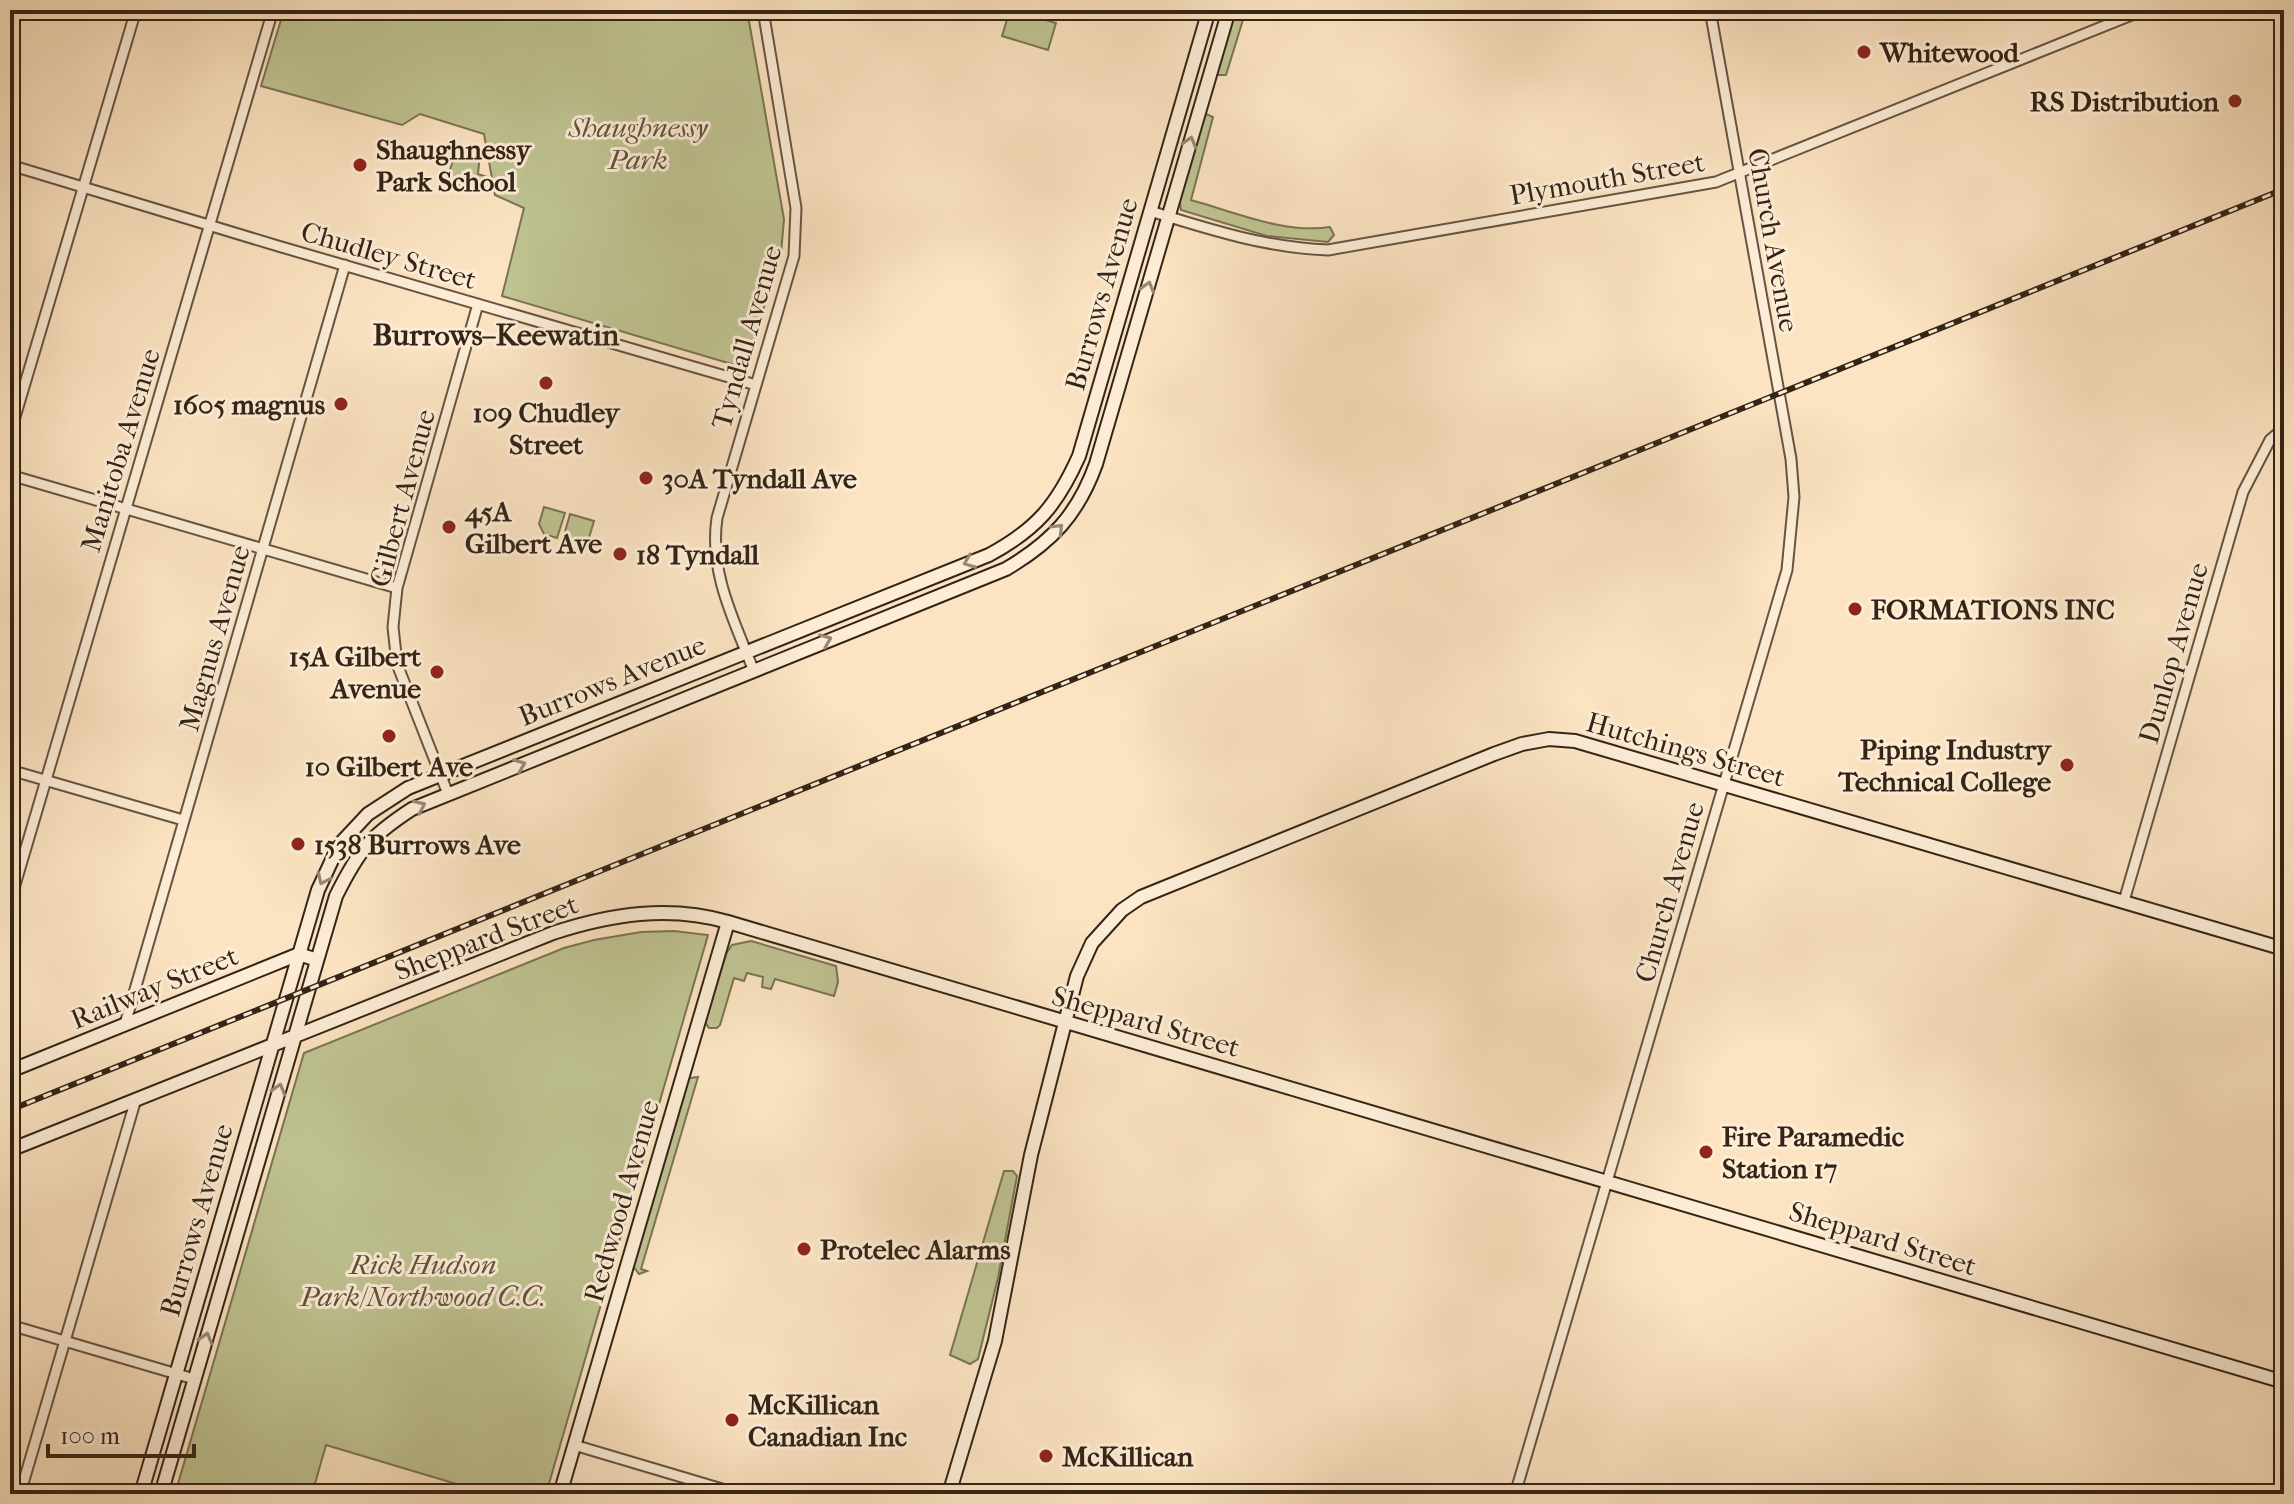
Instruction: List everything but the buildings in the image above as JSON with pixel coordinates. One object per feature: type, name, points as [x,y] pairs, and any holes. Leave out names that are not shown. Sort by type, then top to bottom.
[{"type":"street","points":[[10,434],[136,10]]},
{"type":"street","name":"Manitoba Avenue","points":[[10,902],[273,10]]},
{"type":"street","name":"Tyndall Avenue","points":[[753,669],[722,589],[714,545],[717,518],[794,256],[797,222],[763,10]]},
{"type":"street","name":"Burrows Avenue","points":[[141,1494],[318,890],[339,845],[368,814],[408,788],[989,555],[1011,543],[1043,517],[1066,484],[1079,456],[1209,10]]},
{"type":"street","name":"Burrows Avenue","points":[[161,1494],[336,896],[356,856],[382,829],[412,809],[1006,569],[1057,531],[1075,511],[1096,464],[1229,10]]},
{"type":"street","name":"Church Avenue","points":[[1515,1494],[1787,570],[1794,497],[1791,459],[1710,10]]},
{"type":"street","points":[[2105,10],[2111,23]]},
{"type":"street","name":"Plymouth Street","points":[[1150,211],[1279,246],[1328,250],[1716,182],[2144,10]]},
{"type":"street","name":"Chudley Street","points":[[10,165],[756,385]]},
{"type":"street","name":"Magnus Avenue","points":[[125,1024],[345,265]]},
{"type":"street","name":"Gilbert Avenue","points":[[448,794],[397,664],[393,627],[397,588],[478,304]]},
{"type":"street","name":"Dunlop Avenue","points":[[2124,901],[2243,492],[2270,440],[2284,428]]},
{"type":"street","points":[[10,475],[397,588]]},
{"type":"street","name":"Hutchings Street","points":[[949,1494],[995,1341],[1031,1155],[1077,976],[1092,943],[1122,910],[1141,897],[1494,754],[1549,739],[1575,741],[2284,949]]},
{"type":"street","points":[[10,770],[183,820]]},
{"type":"street","name":"Sheppard Street","points":[[10,1150],[579,924],[621,916],[678,912],[728,922],[2284,1382]]},
{"type":"street","name":"Redwood Avenue","points":[[560,1494],[728,922]]},
{"type":"street","points":[[299,954],[317,960]]},
{"type":"street","name":"Railway Street","points":[[10,1071],[299,954]]},
{"type":"street","points":[[20,1494],[136,1099]]},
{"type":"street","points":[[10,1325],[194,1379]]},
{"type":"street","points":[[574,1445],[739,1494]]},
{"type":"green space","name":"Shaughnessy Park","points":[[284,10],[747,10],[784,219],[781,253],[745,368],[502,296],[524,208],[495,195],[484,134],[420,114],[402,125],[261,86]]},
{"type":"green space","points":[[1010,10],[1056,23],[1048,50],[1002,36]]},
{"type":"green space","points":[[1233,10],[1246,10],[1226,75],[1217,75],[1216,69]]},
{"type":"green space","points":[[1206,114],[1213,117],[1191,200],[1277,225],[1330,227],[1334,235],[1328,242],[1267,236],[1181,210],[1179,197]]},
{"type":"green space","points":[[460,149],[480,154],[478,174],[490,178],[490,188],[485,192],[450,183],[447,179],[456,151]]},
{"type":"green space","points":[[544,507],[565,513],[557,538],[544,534],[539,524]]},
{"type":"green space","points":[[570,514],[594,521],[588,541],[580,544],[563,539]]},
{"type":"green space","name":"Rick Hudson Park/Northwood C.C.","points":[[674,931],[708,935],[546,1494],[490,1494],[326,1445],[312,1494],[175,1494],[304,1053],[564,948],[641,932]]},
{"type":"green space","points":[[751,941],[836,966],[838,982],[834,996],[775,979],[771,989],[762,987],[763,977],[747,973],[744,981],[734,978],[720,1025],[709,1028],[705,1022],[726,954],[732,945]]},
{"type":"green space","points":[[698,1077],[641,1269],[647,1271],[639,1274],[633,1266],[687,1081]]},
{"type":"green space","points":[[1004,1171],[1013,1171],[1017,1176],[998,1278],[978,1359],[970,1364],[950,1355]]},
{"type":"railway","points":[[10,1110],[2284,189]]},
{"type":"place","name":"Whitewood","points":[[1864,52]]},
{"type":"place","name":"RS Distribution","points":[[2235,101]]},
{"type":"place","name":"Shaughnessy Park School","points":[[360,165]]},
{"type":"place","name":"109 Chudley Street","points":[[546,383]]},
{"type":"place","name":"1605 magnus","points":[[341,404]]},
{"type":"place","name":"30A Tyndall Ave","points":[[646,478]]},
{"type":"place","name":"45A Gilbert Ave","points":[[449,527]]},
{"type":"place","name":"18 Tyndall","points":[[620,554]]},
{"type":"place","name":"FORMATIONS INC","points":[[1855,609]]},
{"type":"place","name":"15A Gilbert Avenue","points":[[437,672]]},
{"type":"place","name":"10 Gilbert Ave","points":[[389,736]]},
{"type":"place","name":"Piping Industry Technical College","points":[[2067,765]]},
{"type":"place","name":"1538 Burrows Ave","points":[[298,844]]},
{"type":"place","name":"Fire Paramedic Station 17","points":[[1706,1152]]},
{"type":"place","name":"Protelec Alarms","points":[[804,1249]]},
{"type":"place","name":"McKillican Canadian Inc","points":[[732,1420]]},
{"type":"place","name":"McKillican","points":[[1046,1456]]},
{"type":"district","name":"Burrows–Keewatin","points":[[496,335]]}]
